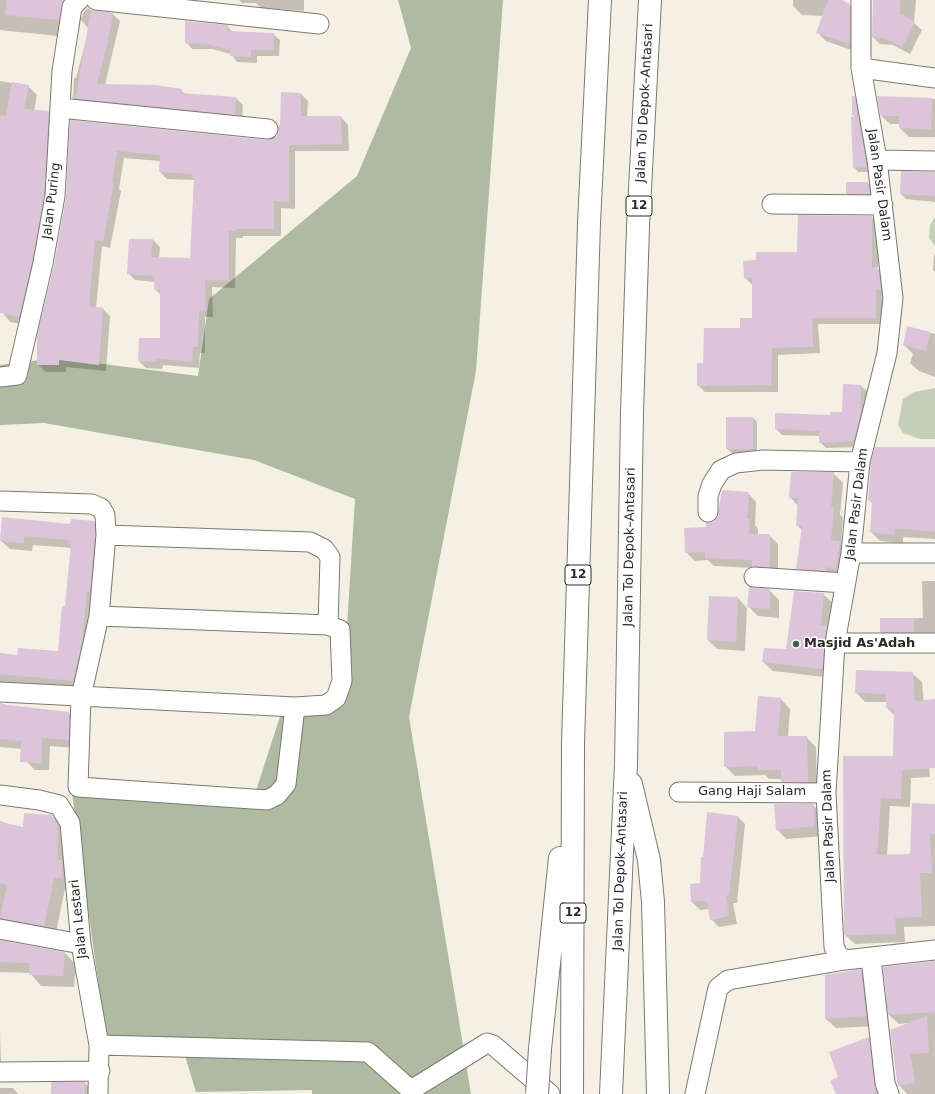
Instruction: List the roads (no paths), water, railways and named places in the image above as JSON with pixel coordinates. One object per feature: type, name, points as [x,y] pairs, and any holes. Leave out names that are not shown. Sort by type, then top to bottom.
[{"type":"highway","name":"12","points":[[572,1089],[573,743],[589,223],[600,0]]},
{"type":"highway","name":"Jalan Tol Depok–Antasari","points":[[611,1094],[626,764],[632,413],[638,227],[650,0]]},
{"type":"highway","points":[[537,1094],[540,1049],[573,743]]},
{"type":"highway","points":[[626,764],[644,832],[649,860],[653,909],[658,1094]]},
{"type":"street","points":[[96,0],[319,24]]},
{"type":"street","name":"Jalan Pasir Dalam","points":[[845,960],[838,954],[834,947],[826,793],[835,643],[851,553],[860,462],[887,353],[893,298],[877,160],[862,68],[861,0]]},
{"type":"street","name":"Jalan Puring","points":[[0,377],[17,375],[43,263],[55,196],[62,71],[75,3]]},
{"type":"street","points":[[862,68],[935,78]]},
{"type":"street","points":[[60,108],[268,129]]},
{"type":"street","points":[[877,160],[935,161]]},
{"type":"street","points":[[772,204],[883,205]]},
{"type":"street","points":[[708,512],[708,496],[712,484],[721,470],[736,463],[763,460],[860,462]]},
{"type":"street","points":[[0,501],[92,504],[101,508],[105,515],[106,536],[99,616],[80,697],[78,787],[267,800],[277,795],[286,784],[295,707]]},
{"type":"street","points":[[106,536],[310,542],[324,549],[330,557],[328,625]]},
{"type":"street","points":[[851,553],[935,553]]},
{"type":"street","points":[[754,576],[845,584]]},
{"type":"street","points":[[0,692],[295,707],[326,705],[336,698],[342,681],[340,630],[328,625],[99,616]]},
{"type":"street","points":[[835,643],[935,643]]},
{"type":"street","name":"Gang Haji Salam","points":[[679,792],[826,793]]},
{"type":"street","name":"Jalan Lestari","points":[[0,795],[40,800],[59,805],[70,823],[80,944],[99,1045],[100,1071],[98,1094]]},
{"type":"street","points":[[0,929],[80,944]]},
{"type":"street","points":[[695,1094],[718,988],[728,980],[845,960],[935,950]]},
{"type":"street","points":[[871,958],[885,1083],[889,1094]]},
{"type":"street","points":[[99,1045],[368,1052],[411,1090],[487,1043],[493,1045],[550,1094]]},
{"type":"street","points":[[0,1072],[100,1071]]},
{"type":"place","name":"Masjid As'Adah","points":[[796,644]]}]
